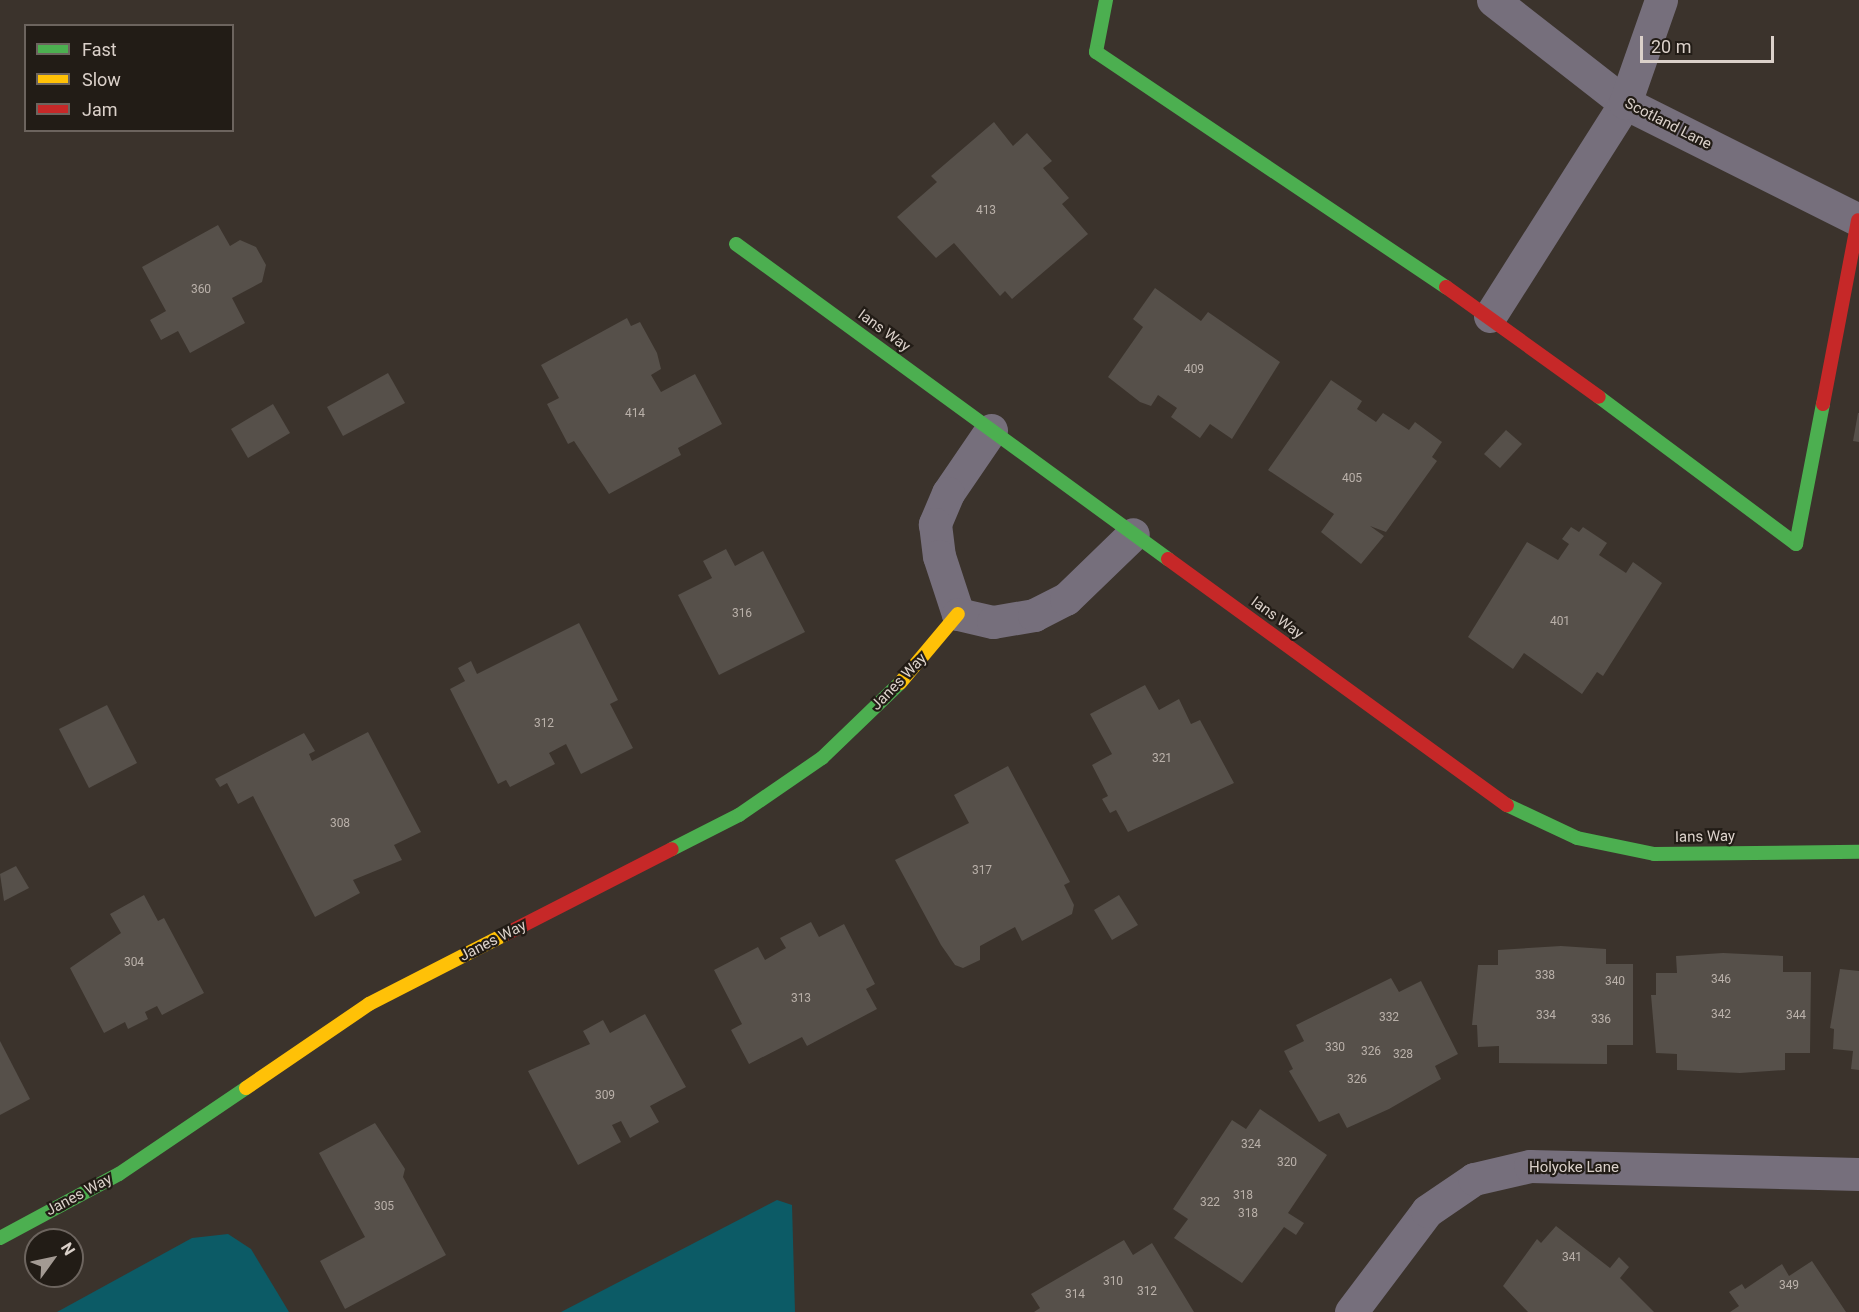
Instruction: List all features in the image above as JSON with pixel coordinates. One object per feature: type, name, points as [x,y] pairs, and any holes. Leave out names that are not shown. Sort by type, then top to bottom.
[{"type":"street","points":[[1106,0],[1096,52],[1490,316],[1796,544],[1858,220]]},
{"type":"street","name":"Scotland Lane","points":[[1493,0],[1625,103],[1858,220]]},
{"type":"street","points":[[1490,316],[1625,103],[1661,0]]},
{"type":"street","name":"Ians Way","points":[[736,244],[1501,802],[1577,838],[1654,854],[1859,852]]},
{"type":"street","points":[[991,430],[948,493],[935,524],[939,556],[958,614],[993,622],[1034,615],[1066,599],[1133,534]]},
{"type":"street","name":"Janes Way","points":[[0,1238],[119,1174],[369,1004],[739,815],[822,758],[917,666],[958,614]]},
{"type":"street","name":"Holyoke Lane","points":[[1351,1312],[1427,1211],[1474,1179],[1530,1166],[1859,1174]]},
{"type":"water","points":[[777,1200],[792,1205],[795,1312],[561,1312]]},
{"type":"water","points":[[228,1234],[251,1249],[289,1312],[57,1312],[192,1238]]},
{"type":"building","points":[[994,122],[1013,146],[1027,133],[1052,161],[1043,168],[1069,198],[1062,204],[1088,234],[1012,299],[1005,291],[1000,296],[954,243],[936,258],[897,217],[937,182],[931,176]]},
{"type":"building","points":[[218,225],[230,246],[240,240],[256,247],[266,265],[262,282],[232,298],[245,323],[190,353],[178,331],[161,340],[150,320],[166,311],[142,267]]},
{"type":"building","points":[[1155,288],[1201,321],[1208,312],[1280,362],[1232,439],[1210,424],[1200,438],[1171,417],[1177,408],[1158,395],[1151,406],[1140,402],[1108,377],[1143,327],[1133,319]]},
{"type":"building","points":[[627,318],[631,326],[640,322],[657,353],[661,369],[651,375],[661,392],[695,374],[722,424],[678,448],[681,455],[609,494],[574,441],[568,444],[547,404],[559,398],[541,365]]},
{"type":"building","points":[[388,373],[405,403],[343,436],[327,407]]},
{"type":"building","points":[[1331,380],[1362,401],[1357,409],[1376,422],[1383,413],[1409,430],[1415,422],[1442,442],[1432,457],[1437,461],[1386,532],[1370,526],[1384,536],[1361,564],[1321,532],[1334,514],[1268,470]]},
{"type":"building","points":[[273,404],[290,433],[248,458],[231,429]]},
{"type":"building","points":[[1859,413],[1859,442],[1853,441]]},
{"type":"building","points":[[1506,430],[1522,444],[1500,468],[1484,454]]},
{"type":"building","points":[[1571,527],[1579,532],[1583,527],[1607,543],[1599,555],[1626,573],[1633,562],[1662,583],[1603,676],[1597,672],[1582,694],[1524,653],[1513,669],[1468,637],[1527,542],[1558,560],[1569,544],[1562,539]]},
{"type":"building","points":[[726,549],[735,566],[763,551],[805,632],[719,675],[678,595],[712,578],[703,561]]},
{"type":"building","points":[[579,623],[618,700],[610,704],[633,748],[581,774],[566,744],[549,753],[555,764],[510,787],[506,780],[498,784],[450,689],[465,681],[458,668],[471,661],[477,674]]},
{"type":"building","points":[[1145,685],[1159,710],[1179,699],[1191,724],[1200,720],[1234,783],[1128,832],[1116,810],[1110,813],[1102,799],[1108,796],[1092,765],[1112,754],[1090,714]]},
{"type":"building","points":[[107,705],[137,763],[89,788],[59,729]]},
{"type":"building","points":[[368,732],[421,832],[394,845],[402,860],[353,880],[360,893],[315,917],[253,796],[238,804],[227,783],[220,787],[215,779],[304,733],[315,751],[309,754],[312,761]]},
{"type":"building","points":[[1008,766],[1070,882],[1064,885],[1074,905],[1072,914],[1022,941],[1015,927],[980,946],[980,960],[963,968],[955,965],[941,945],[895,860],[969,823],[954,795]]},
{"type":"building","points":[[16,866],[29,888],[4,901],[0,874]]},
{"type":"building","points":[[144,895],[158,921],[164,918],[204,993],[162,1015],[157,1006],[145,1012],[148,1019],[128,1029],[125,1022],[104,1033],[70,968],[121,933],[110,914]]},
{"type":"building","points":[[1119,895],[1138,925],[1112,940],[1094,910]]},
{"type":"building","points":[[811,922],[819,937],[844,924],[875,984],[866,989],[877,1009],[807,1046],[802,1037],[749,1064],[731,1030],[742,1024],[714,970],[758,947],[765,960],[786,948],[780,938]]},
{"type":"building","points":[[1561,946],[1606,949],[1606,964],[1633,964],[1633,1045],[1607,1045],[1607,1064],[1499,1063],[1499,1046],[1478,1047],[1477,1025],[1472,1025],[1478,965],[1498,965],[1498,950]]},
{"type":"building","points":[[1723,953],[1783,956],[1783,972],[1811,972],[1810,1053],[1785,1053],[1785,1070],[1740,1073],[1677,1070],[1677,1054],[1656,1053],[1651,995],[1656,995],[1656,973],[1677,973],[1676,956]]},
{"type":"building","points":[[1840,969],[1859,971],[1859,1070],[1851,1069],[1853,1051],[1833,1049],[1834,1029],[1830,1028]]},
{"type":"building","points":[[1391,978],[1399,992],[1421,981],[1458,1054],[1435,1066],[1441,1079],[1389,1109],[1347,1128],[1339,1113],[1319,1122],[1289,1071],[1293,1069],[1284,1051],[1304,1041],[1296,1025]]},
{"type":"building","points":[[645,1014],[686,1087],[650,1106],[659,1122],[630,1138],[621,1121],[612,1125],[621,1142],[578,1165],[528,1071],[590,1044],[583,1031],[603,1020],[610,1033]]},
{"type":"building","points":[[0,1041],[30,1099],[0,1115]]},
{"type":"building","points":[[1260,1109],[1327,1155],[1288,1213],[1304,1223],[1296,1235],[1284,1227],[1242,1283],[1174,1238],[1188,1219],[1173,1209],[1232,1120],[1246,1129]]},
{"type":"building","points":[[375,1123],[405,1169],[403,1177],[446,1255],[345,1309],[320,1261],[365,1237],[319,1153]]},
{"type":"building","points":[[1556,1226],[1610,1268],[1619,1257],[1629,1267],[1620,1278],[1654,1312],[1528,1312],[1503,1286],[1537,1239],[1541,1243]]},
{"type":"building","points":[[1124,1240],[1133,1255],[1152,1243],[1194,1312],[1034,1312],[1040,1308],[1031,1294]]},
{"type":"building","points":[[1812,1261],[1846,1312],[1730,1312],[1739,1306],[1729,1292],[1742,1284],[1745,1289],[1782,1264],[1789,1276]]},
{"type":"traffic: fast","points":[[1106,0],[1096,52],[1446,287]]},
{"type":"traffic: fast","points":[[736,244],[1168,559]]},
{"type":"traffic: fast","points":[[1599,397],[1796,544],[1823,404]]},
{"type":"traffic: fast","points":[[672,849],[739,815],[822,758],[900,683]]},
{"type":"traffic: fast","points":[[1507,805],[1577,838],[1654,854],[1859,852]]},
{"type":"traffic: fast","points":[[0,1238],[119,1174],[246,1088]]},
{"type":"traffic: slow","points":[[900,683],[958,614]]},
{"type":"traffic: slow","points":[[246,1088],[369,1004],[506,934]]},
{"type":"traffic: jam","points":[[1823,404],[1858,220]]},
{"type":"traffic: jam","points":[[1446,287],[1599,397]]},
{"type":"traffic: jam","points":[[1168,559],[1507,805]]},
{"type":"traffic: jam","points":[[506,934],[672,849]]}]
